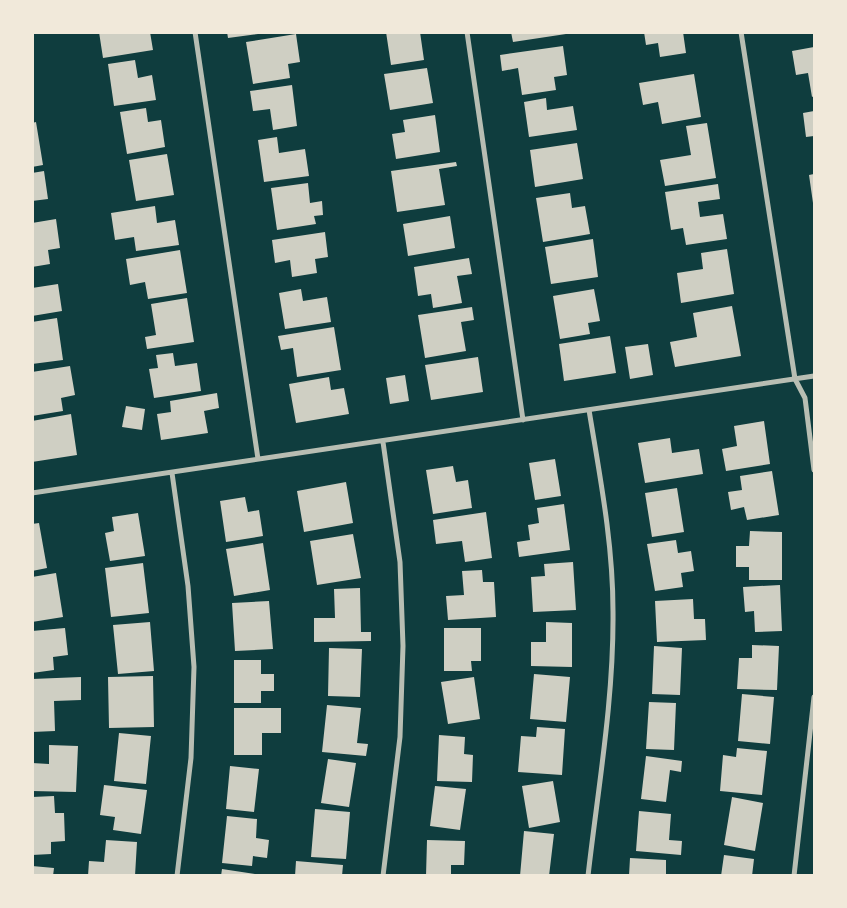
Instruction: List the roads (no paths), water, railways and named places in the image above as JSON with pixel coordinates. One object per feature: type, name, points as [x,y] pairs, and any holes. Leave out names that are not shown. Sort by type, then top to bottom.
[{"type":"street","points":[[194,32],[258,459]]},
{"type":"street","points":[[467,32],[523,420]]},
{"type":"street","points":[[741,32],[795,379],[805,398],[814,470]]},
{"type":"street","points":[[32,493],[814,376]]},
{"type":"street","points":[[588,876],[611,688],[613,610],[611,561],[589,410]]},
{"type":"street","points":[[383,442],[400,562],[403,646],[400,737],[383,876]]},
{"type":"street","points":[[172,473],[188,586],[194,667],[191,758],[177,876]]},
{"type":"street","points":[[794,876],[814,697]]}]
